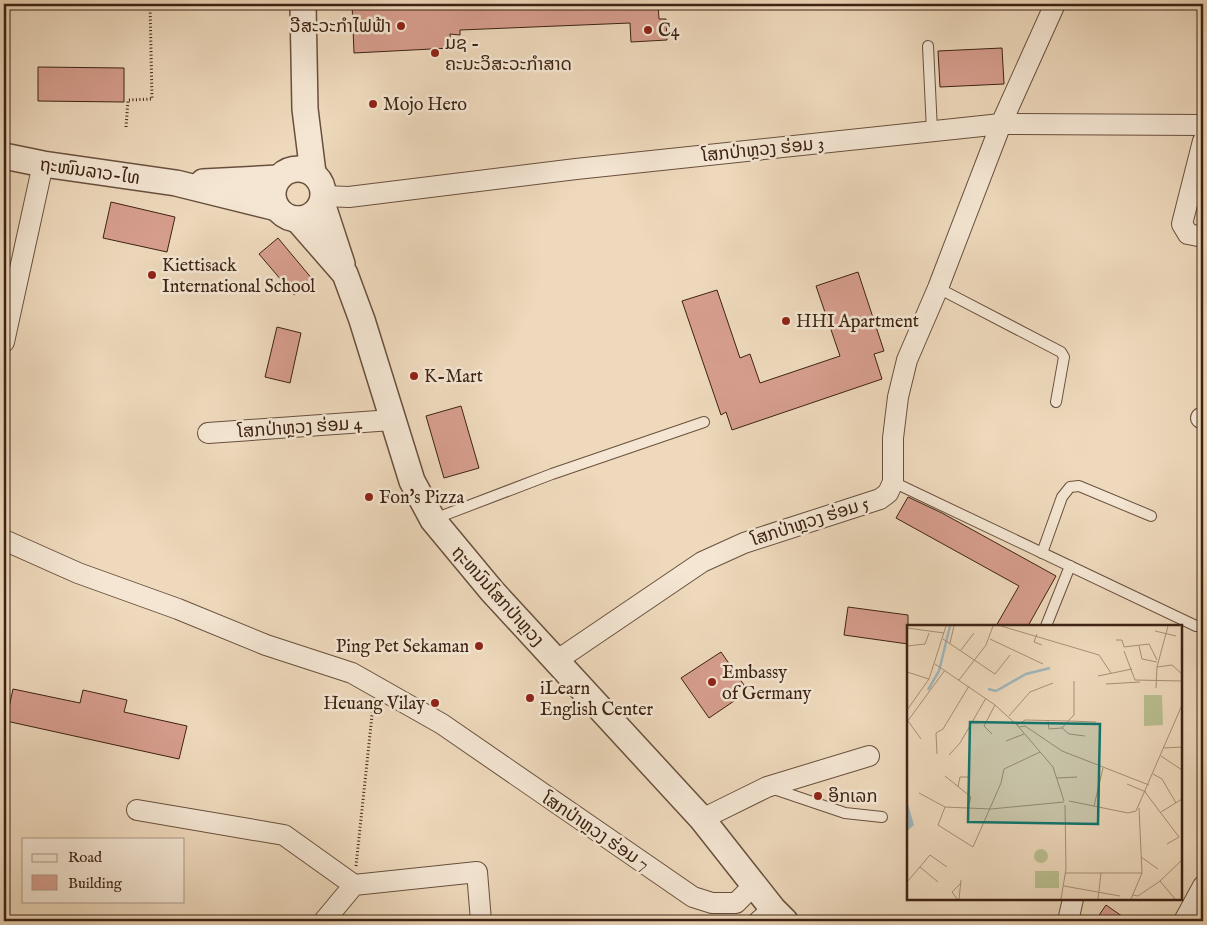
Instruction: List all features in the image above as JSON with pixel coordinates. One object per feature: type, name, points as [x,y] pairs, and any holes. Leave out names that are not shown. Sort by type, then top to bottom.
[{"type":"street","points":[[303,4],[305,109],[294,174],[272,193],[287,214],[312,215],[323,199]]},
{"type":"street","points":[[893,482],[893,438],[907,360],[938,288],[1001,124],[1055,4]]},
{"type":"street","name":"ໂສກປ່າຫຼວງ ຮ່ອມ 3","points":[[323,199],[576,169],[1001,124],[1203,125]]},
{"type":"street","points":[[1203,141],[1182,224],[1188,234],[1203,237]]},
{"type":"street","name":"ຖະໜົນລາວ-ໄທ","points":[[4,156],[43,164],[176,183],[287,214]]},
{"type":"street","points":[[4,342],[43,164]]},
{"type":"street","points":[[294,174],[323,187],[323,199],[345,274]]},
{"type":"street","name":"ຖະໜົນລາວ-ໄທ","points":[[176,183],[294,174]]},
{"type":"street","name":"ຖະຫນົນໂສກປ່າຫຼວງ","points":[[287,214],[345,274],[362,320],[412,481],[433,520],[473,570],[702,818],[755,884],[773,917]]},
{"type":"street","name":"ໂສກປ່າຫຼວງ ຮ່ອມ 4","points":[[208,433],[392,420]]},
{"type":"street","name":"ໂສກປ່າຫຼວງ ຮ່ອມ 5","points":[[556,661],[702,562],[744,543],[880,499],[888,493],[893,482]]},
{"type":"street","name":"ໂສກປ່າຫຼວງ ຮ່ອມ 7","points":[[4,540],[78,573],[178,609],[266,645],[352,673],[442,724],[693,897],[712,903],[736,903],[755,884]]},
{"type":"street","points":[[702,818],[767,787],[869,756]]},
{"type":"street","points":[[138,810],[284,835],[354,885],[477,872],[481,921]]},
{"type":"street","points":[[324,921],[354,885]]},
{"type":"street","points":[[1184,921],[1203,886]]},
{"type":"street","points":[[1068,921],[1073,900]]},
{"type":"lane","points":[[928,46],[932,131]]},
{"type":"lane","points":[[938,288],[1061,352],[1064,356],[1056,402]]},
{"type":"lane","points":[[433,520],[552,474],[704,422]]},
{"type":"lane","points":[[893,482],[1196,626]]},
{"type":"lane","points":[[1042,553],[1062,497],[1070,487],[1079,486],[1152,516]]},
{"type":"lane","points":[[1046,625],[1070,566]]},
{"type":"lane","points":[[767,787],[845,814],[882,816]]},
{"type":"path","points":[[126,127],[128,100],[152,99],[150,4]]},
{"type":"path","points":[[354,885],[373,705]]},
{"type":"building","points":[[352,4],[658,4],[659,19],[666,19],[667,40],[631,42],[630,23],[460,30],[460,35],[450,34],[451,48],[354,53]]},
{"type":"building","points":[[1002,48],[1004,84],[940,87],[938,51]]},
{"type":"building","points":[[38,67],[124,68],[124,102],[38,101]]},
{"type":"building","points":[[111,202],[175,217],[167,252],[103,238]]},
{"type":"building","points":[[278,238],[313,280],[294,295],[259,254]]},
{"type":"building","points":[[858,272],[884,351],[874,354],[882,379],[732,430],[726,412],[721,415],[682,301],[717,290],[740,358],[750,354],[760,383],[840,356],[816,286]]},
{"type":"building","points":[[277,327],[301,333],[290,383],[265,377]]},
{"type":"building","points":[[461,406],[479,468],[444,478],[426,416]]},
{"type":"building","points":[[908,497],[942,513],[1056,576],[1029,625],[997,625],[1019,586],[896,518]]},
{"type":"building","points":[[848,607],[908,615],[907,644],[844,635]]},
{"type":"building","name":"Embassy of Germany","points":[[721,652],[744,685],[732,693],[737,699],[709,718],[681,678]]},
{"type":"building","points":[[13,689],[80,703],[83,690],[127,700],[124,712],[187,726],[179,759],[6,721]]},
{"type":"building","points":[[1106,905],[1129,921],[1095,921]]},
{"type":"place","name":"ວີສະວະກຳໄຟຟ້າ","points":[[401,26]]},
{"type":"place","name":"C4","points":[[648,30]]},
{"type":"place","name":"ມຊ - ຄະນະວິສະວະກຳສາດ","points":[[435,53]]},
{"type":"place","name":"Mojo Hero","points":[[373,104]]},
{"type":"place","name":"Kiettisack International School","points":[[152,275]]},
{"type":"place","name":"HHI Apartment","points":[[786,321]]},
{"type":"place","name":"K-Mart","points":[[414,376]]},
{"type":"place","name":"Fon's Pizza","points":[[369,497]]},
{"type":"place","name":"Ping Pet Sekaman","points":[[479,646]]},
{"type":"place","name":"Embassy of Germany","points":[[712,682]]},
{"type":"place","name":"iLearn English Center","points":[[530,698]]},
{"type":"place","name":"Heuang Vilay","points":[[435,703]]},
{"type":"place","name":"ອິກເລກ","points":[[818,796]]}]
